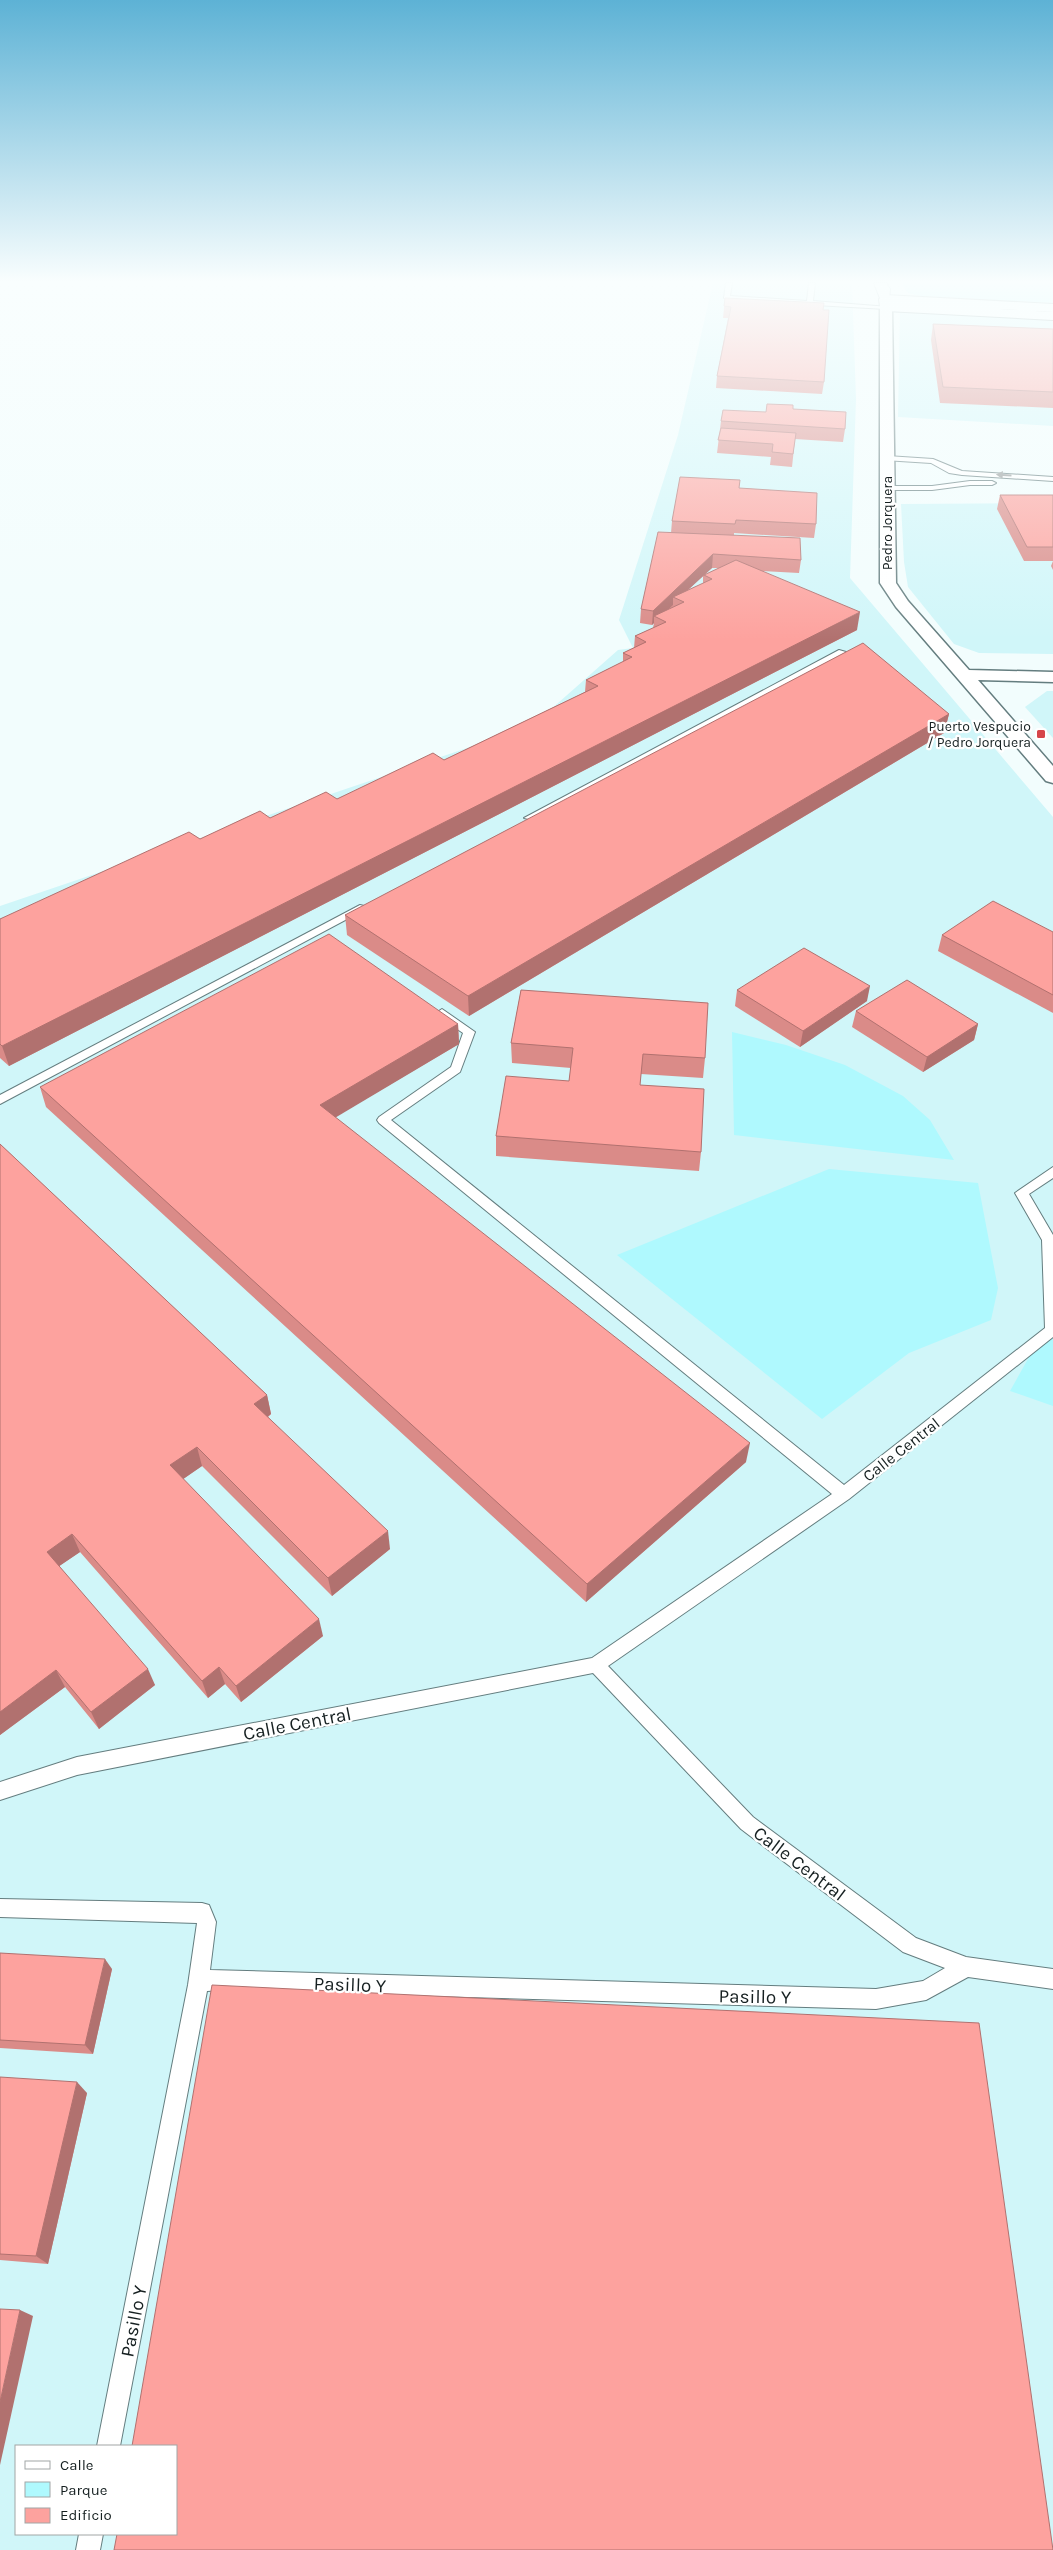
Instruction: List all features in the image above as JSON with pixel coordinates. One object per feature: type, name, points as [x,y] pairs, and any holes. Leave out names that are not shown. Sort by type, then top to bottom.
[{"type":"street","name":"Pedro Jorquera","points":[[886,402],[888,583],[902,604],[1053,777]]},
{"type":"street","points":[[963,675],[1053,677]]},
{"type":"lane","points":[[887,458],[933,461],[952,471],[962,473],[1053,479]]},
{"type":"lane","points":[[887,488],[939,488],[970,483],[1053,483]]},
{"type":"lane","points":[[516,826],[842,652]]},
{"type":"lane","points":[[0,1100],[326,932],[374,901]]},
{"type":"lane","points":[[428,1003],[469,1032],[456,1069],[383,1120],[844,1494]]},
{"type":"lane","name":"Calle Central","points":[[0,1791],[77,1766],[596,1665],[844,1494],[1052,1330],[1049,1240],[1022,1193],[1053,1172]]},
{"type":"lane","name":"Calle Central","points":[[596,1665],[747,1822],[910,1945],[966,1967],[1053,1979]]},
{"type":"lane","points":[[0,1908],[202,1912],[207,1922],[198,1985]]},
{"type":"lane","name":"Pasillo Y","points":[[108,2445],[198,1985],[210,1980],[224,1980],[876,1999],[926,1990],[966,1967]]},
{"type":"lane","points":[[88,2550],[91,2535]]},
{"type":"shaded area","points":[[686,402],[856,402],[850,578],[1053,817],[1053,2550],[0,2550],[0,906],[532,726],[618,650],[633,648],[619,620],[678,435]]},
{"type":"shaded area","points":[[898,402],[1053,402],[1053,426],[898,417]]},
{"type":"shaded area","points":[[1053,503],[1053,654],[979,653],[954,644],[908,587],[904,562],[901,504]]},
{"type":"shaded area","points":[[1047,691],[1053,691],[1053,738],[1025,707]]},
{"type":"green space","points":[[732,1032],[786,1045],[845,1065],[903,1096],[930,1120],[954,1160],[734,1135]]},
{"type":"green space","points":[[829,1169],[978,1183],[998,1288],[991,1320],[909,1353],[822,1419],[617,1255]]},
{"type":"green space","points":[[1051,1318],[1053,1318],[1053,1406],[1010,1391]]},
{"type":"building","points":[[767,404],[793,405],[793,409],[846,412],[845,429],[721,421],[723,410],[766,412]]},
{"type":"building","points":[[721,428],[796,433],[793,454],[772,452],[773,444],[718,440]]},
{"type":"building","points":[[680,477],[740,480],[739,488],[817,493],[816,524],[736,520],[735,524],[672,521]]},
{"type":"building","points":[[1000,495],[1053,495],[1053,547],[1027,547]]},
{"type":"building","points":[[658,532],[800,538],[801,560],[713,554],[653,611],[641,609]]},
{"type":"building","points":[[736,560],[860,612],[2,1046],[0,1044],[0,919],[189,832],[200,839],[260,811],[270,818],[326,792],[337,799],[433,753],[444,760],[598,686],[586,680],[632,657],[623,653],[646,642],[635,636],[666,622],[654,616],[684,602],[673,597],[712,579],[704,575]]},
{"type":"building","points":[[863,643],[949,714],[468,996],[345,915]]},
{"type":"building","points":[[993,901],[1053,932],[1053,995],[942,935]]},
{"type":"building","points":[[329,934],[458,1024],[320,1105],[750,1443],[587,1584],[40,1087]]},
{"type":"building","points":[[804,948],[870,986],[803,1031],[737,990]]},
{"type":"building","points":[[907,980],[978,1024],[927,1057],[856,1011]]},
{"type":"building","points":[[521,990],[708,1003],[705,1058],[643,1054],[640,1085],[704,1089],[701,1152],[496,1136],[506,1076],[569,1081],[573,1048],[511,1043]]},
{"type":"building","points":[[0,1144],[267,1395],[254,1404],[388,1531],[328,1578],[197,1447],[170,1465],[319,1619],[236,1686],[219,1667],[202,1681],[72,1534],[47,1552],[148,1669],[91,1712],[56,1670],[0,1712]]},
{"type":"building","points":[[0,1953],[105,1959],[85,2045],[0,2040]]},
{"type":"building","points":[[212,1985],[979,2023],[1053,2550],[114,2550],[117,2535],[178,2535],[178,2445],[132,2445]]},
{"type":"building","points":[[0,2077],[77,2082],[36,2256],[0,2254]]},
{"type":"building","points":[[0,2309],[20,2310],[0,2402]]},
{"type":"place","name":"Puerto Vespucio / Pedro Jorquera","points":[[1041,734]]}]
